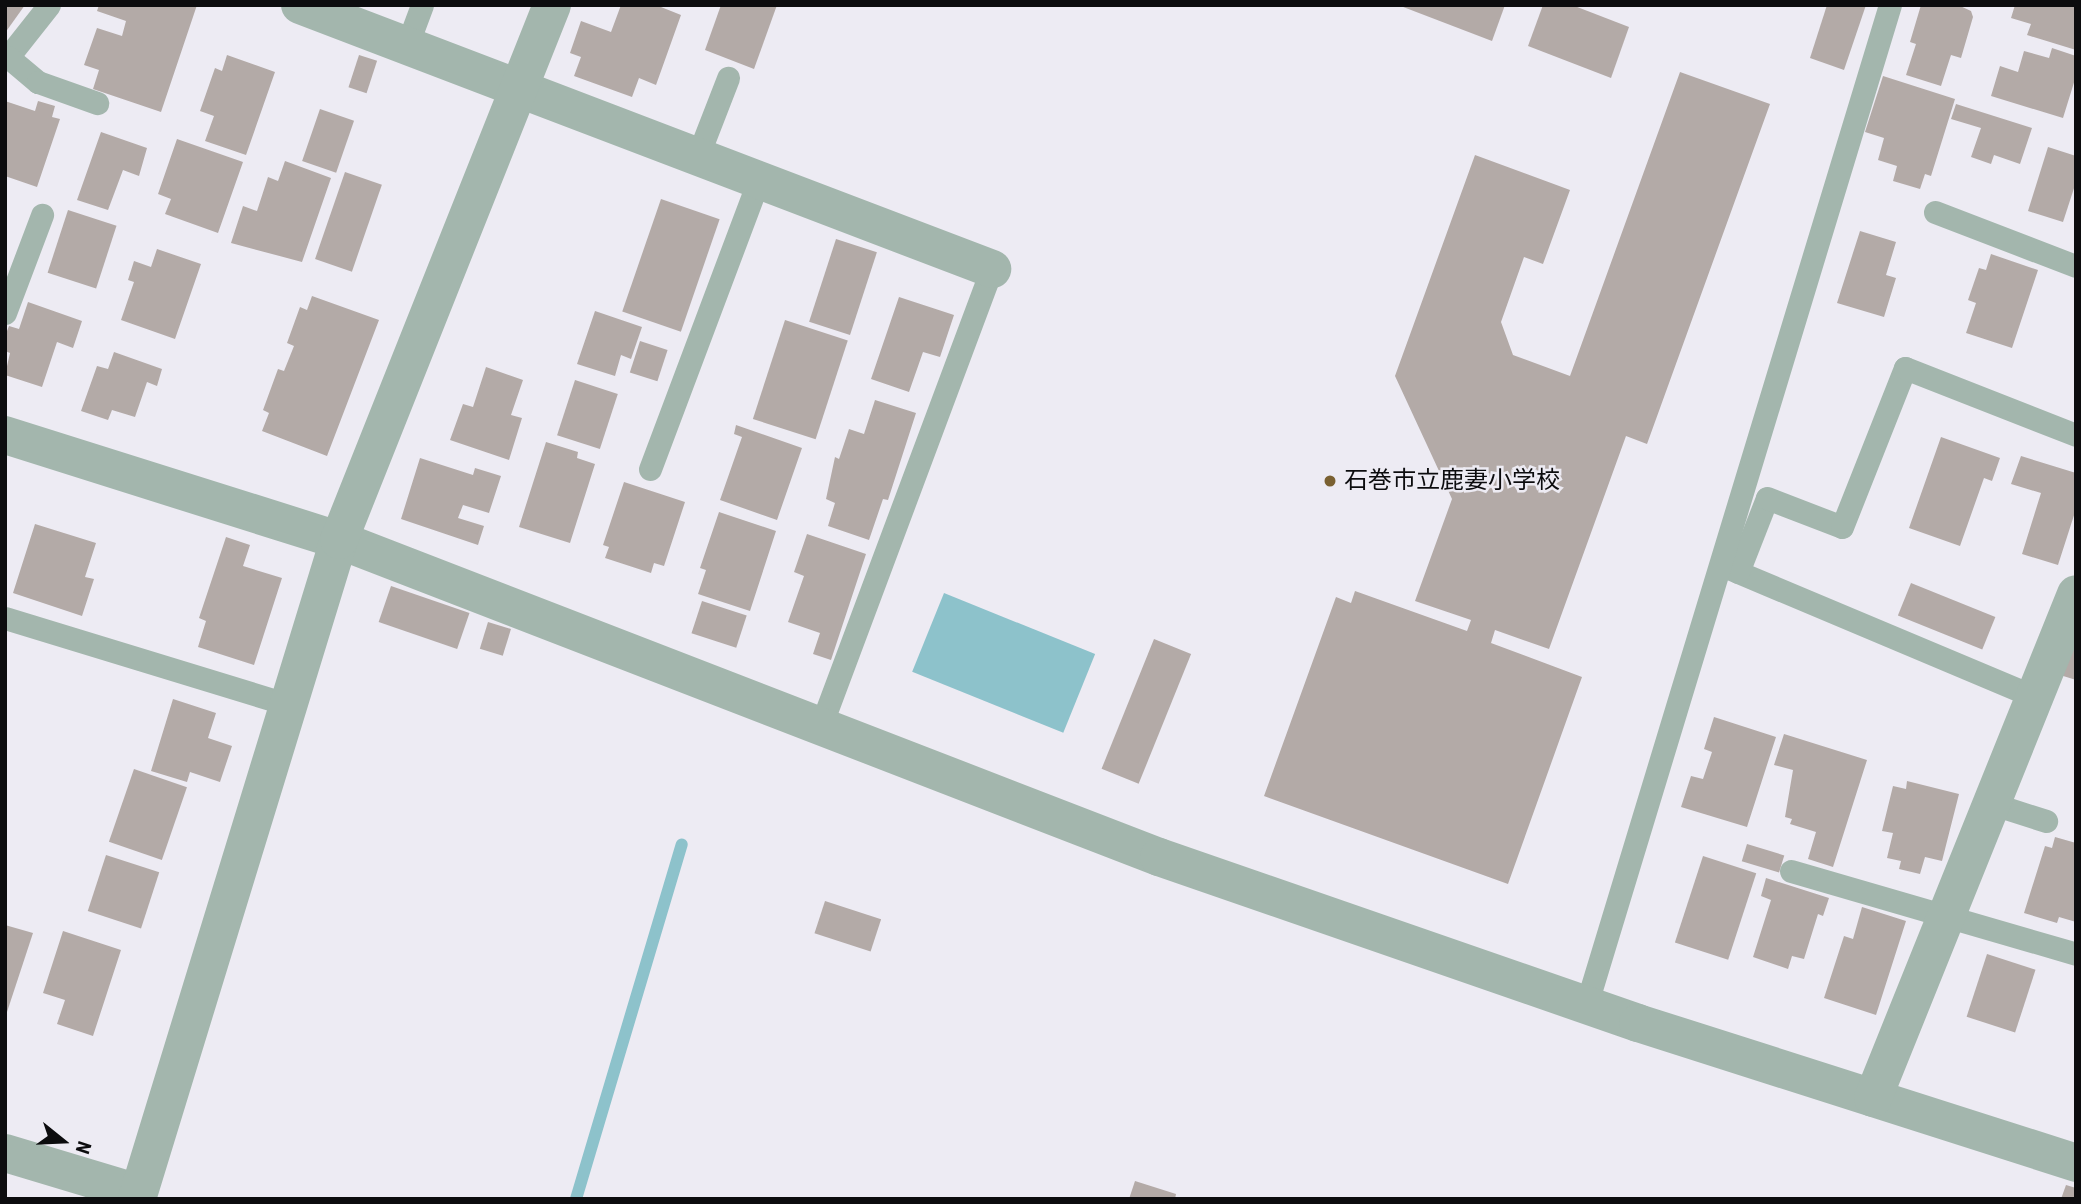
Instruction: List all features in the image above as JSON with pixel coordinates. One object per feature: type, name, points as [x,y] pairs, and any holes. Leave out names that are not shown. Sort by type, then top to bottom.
[{"type":"street","points":[[300,5],[517,91],[992,269]]},
{"type":"street","points":[[5,1153],[137,1196],[339,540],[552,5]]},
{"type":"street","points":[[5,435],[339,540],[1158,858],[1586,1006],[2076,1163]]},
{"type":"street","points":[[1873,1098],[2033,696],[2074,602]]},
{"type":"lane","points":[[50,5],[8,57],[38,82],[97,103]]},
{"type":"lane","points":[[407,48],[422,5]]},
{"type":"lane","points":[[1586,1006],[1729,568],[1890,5]]},
{"type":"lane","points":[[697,158],[728,78]]},
{"type":"lane","points":[[650,469],[758,181]]},
{"type":"lane","points":[[1936,212],[2076,266]]},
{"type":"lane","points":[[5,313],[42,215]]},
{"type":"lane","points":[[820,728],[992,269]]},
{"type":"lane","points":[[1729,568],[1767,498],[1842,527],[1905,368],[2076,435]]},
{"type":"lane","points":[[1729,568],[2033,696]]},
{"type":"lane","points":[[5,618],[290,705]]},
{"type":"lane","points":[[1990,803],[2046,821]]},
{"type":"lane","points":[[1791,871],[1945,919],[2076,954]]},
{"type":"water","points":[[944,593],[1095,654],[1063,733],[912,672]]},
{"type":"building","points":[[5,5],[25,5],[5,33]]},
{"type":"building","points":[[99,5],[197,5],[161,112],[93,89],[99,70],[84,65],[97,28],[122,36],[126,21],[97,11]]},
{"type":"building","points":[[621,5],[656,5],[681,15],[656,85],[639,78],[632,97],[574,76],[581,57],[570,53],[581,21],[611,32]]},
{"type":"building","points":[[721,5],[777,5],[754,69],[705,50]]},
{"type":"building","points":[[1398,5],[1505,5],[1492,41]]},
{"type":"building","points":[[1543,5],[1572,5],[1629,27],[1611,78],[1528,46]]},
{"type":"building","points":[[1827,5],[1866,5],[1844,70],[1810,58]]},
{"type":"building","points":[[1921,5],[1958,5],[1971,11],[1973,17],[1961,58],[1951,55],[1941,86],[1906,75],[1916,44],[1910,42]]},
{"type":"building","points":[[2015,5],[2076,5],[2076,50],[2027,35],[2031,24],[2011,18]]},
{"type":"building","points":[[2052,48],[2076,56],[2076,76],[2063,118],[1991,96],[2000,66],[2018,72],[2024,51],[2049,58]]},
{"type":"building","points":[[227,55],[275,72],[246,155],[205,141],[214,116],[200,111],[215,68],[222,71]]},
{"type":"building","points":[[359,55],[377,61],[367,93],[348,87]]},
{"type":"building","points":[[1680,72],[1770,104],[1647,444],[1626,436],[1549,649],[1495,630],[1491,643],[1582,677],[1508,884],[1264,796],[1336,597],[1351,603],[1355,591],[1467,631],[1471,620],[1415,601],[1452,499],[1395,376],[1475,155],[1570,190],[1543,264],[1524,257],[1501,322],[1513,355],[1570,376]]},
{"type":"building","points":[[1883,76],[1955,99],[1931,176],[1925,174],[1920,189],[1893,181],[1897,166],[1878,160],[1884,138],[1865,132]]},
{"type":"building","points":[[5,101],[35,111],[38,101],[55,106],[52,117],[60,119],[37,187],[5,176]]},
{"type":"building","points":[[1956,104],[2032,128],[2020,164],[1994,155],[1991,164],[1971,157],[1981,128],[1951,119]]},
{"type":"building","points":[[320,109],[354,121],[336,173],[302,161]]},
{"type":"building","points":[[101,132],[147,148],[139,176],[123,170],[108,210],[77,200]]},
{"type":"building","points":[[177,139],[243,162],[218,233],[165,214],[171,199],[158,194]]},
{"type":"building","points":[[2048,147],[2076,156],[2076,182],[2063,222],[2028,211]]},
{"type":"building","points":[[285,161],[331,178],[302,262],[231,243],[243,206],[257,211],[268,177],[278,181]]},
{"type":"building","points":[[345,172],[382,185],[352,272],[315,259]]},
{"type":"building","points":[[661,199],[720,219],[681,332],[622,312]]},
{"type":"building","points":[[68,210],[117,226],[96,289],[48,273]]},
{"type":"building","points":[[1860,231],[1896,242],[1886,275],[1896,278],[1884,317],[1837,303]]},
{"type":"building","points":[[836,239],[877,252],[850,335],[809,322]]},
{"type":"building","points":[[157,249],[201,264],[175,339],[121,320],[134,282],[128,280],[134,261],[151,267]]},
{"type":"building","points":[[1991,254],[2038,270],[2012,348],[1966,333],[1976,303],[1968,300],[1979,268],[1986,270]]},
{"type":"building","points":[[312,296],[379,320],[327,456],[262,431],[269,413],[263,410],[278,369],[284,371],[294,346],[287,343],[300,307],[307,310]]},
{"type":"building","points":[[899,297],[954,315],[940,357],[923,352],[909,392],[871,379]]},
{"type":"building","points":[[28,302],[82,321],[73,348],[57,342],[42,387],[5,375],[10,353],[5,351],[5,336],[9,326],[19,329]]},
{"type":"building","points":[[595,311],[642,327],[631,359],[621,355],[615,376],[577,364]]},
{"type":"building","points":[[785,320],[848,340],[816,439],[753,419]]},
{"type":"building","points":[[640,341],[668,350],[657,381],[630,372]]},
{"type":"building","points":[[114,352],[162,369],[157,386],[147,382],[135,417],[112,410],[108,420],[81,411],[97,366],[108,369]]},
{"type":"building","points":[[486,367],[523,380],[511,415],[522,418],[509,460],[450,440],[463,404],[473,407]]},
{"type":"building","points":[[575,380],[618,394],[600,449],[557,435]]},
{"type":"building","points":[[875,400],[916,413],[888,500],[883,499],[869,540],[828,526],[835,503],[826,499],[835,457],[839,459],[849,429],[864,434]]},
{"type":"building","points":[[736,425],[802,448],[777,520],[720,500],[742,437],[734,434]]},
{"type":"building","points":[[1941,437],[2000,458],[1992,481],[1984,478],[1960,546],[1909,528]]},
{"type":"building","points":[[546,442],[578,452],[577,458],[595,464],[570,543],[519,527]]},
{"type":"building","points":[[2021,456],[2076,473],[2076,509],[2058,565],[2022,554],[2041,493],[2011,484]]},
{"type":"building","points":[[420,458],[473,475],[475,468],[501,476],[489,513],[463,505],[458,518],[484,526],[478,545],[401,519]]},
{"type":"building","points":[[624,482],[685,502],[664,566],[654,563],[651,573],[605,558],[609,547],[603,545]]},
{"type":"building","points":[[719,512],[776,531],[750,611],[698,594],[706,570],[700,568]]},
{"type":"building","points":[[35,524],[96,543],[85,577],[94,579],[82,616],[13,593]]},
{"type":"building","points":[[807,534],[866,554],[831,660],[813,654],[820,633],[788,622],[804,576],[794,572]]},
{"type":"building","points":[[226,537],[250,545],[243,566],[282,578],[254,665],[198,647],[206,621],[199,618]]},
{"type":"building","points":[[1911,583],[1995,617],[1982,650],[1898,615]]},
{"type":"building","points":[[391,586],[469,613],[457,649],[379,622]]},
{"type":"building","points":[[702,601],[747,616],[736,648],[691,633]]},
{"type":"building","points":[[488,622],[511,629],[503,656],[480,649]]},
{"type":"building","points":[[2076,627],[2076,680],[2060,675]]},
{"type":"building","points":[[1154,639],[1191,654],[1139,784],[1102,769]]},
{"type":"building","points":[[173,699],[216,713],[208,738],[232,746],[220,782],[190,772],[187,782],[151,771]]},
{"type":"building","points":[[1714,717],[1776,737],[1747,827],[1681,807],[1691,776],[1703,779],[1712,752],[1704,749]]},
{"type":"building","points":[[1784,734],[1867,760],[1833,867],[1808,859],[1816,832],[1790,824],[1792,819],[1785,817],[1793,770],[1774,765]]},
{"type":"building","points":[[134,769],[187,787],[162,860],[109,842]]},
{"type":"building","points":[[1907,781],[1959,794],[1942,861],[1925,857],[1920,874],[1899,869],[1901,861],[1887,858],[1893,833],[1882,831],[1893,786],[1906,789]]},
{"type":"building","points":[[2055,837],[2076,843],[2076,922],[2059,917],[2057,923],[2024,913],[2045,846],[2052,848]]},
{"type":"building","points":[[1747,844],[1784,855],[1779,873],[1742,861]]},
{"type":"building","points":[[106,855],[159,872],[141,928],[88,911]]},
{"type":"building","points":[[1703,856],[1756,873],[1728,960],[1675,943]]},
{"type":"building","points":[[1766,878],[1829,898],[1823,916],[1818,914],[1804,959],[1792,956],[1788,969],[1753,957],[1771,900],[1761,896]]},
{"type":"building","points":[[825,901],[881,919],[871,952],[814,933]]},
{"type":"building","points":[[1862,907],[1906,921],[1876,1015],[1824,998],[1844,936],[1853,939]]},
{"type":"building","points":[[5,925],[33,933],[7,1012],[5,1011]]},
{"type":"building","points":[[63,931],[121,950],[93,1036],[57,1024],[65,1000],[43,993]]},
{"type":"building","points":[[1987,954],[2036,970],[2015,1033],[1967,1017]]},
{"type":"building","points":[[1135,1181],[1176,1194],[1175,1199],[1129,1199]]},
{"type":"building","points":[[2066,1185],[2076,1188],[2076,1199],[2061,1199]]},
{"type":"waterway","points":[[576,1199],[682,844]]},
{"type":"place","name":"石巻市立鹿妻小学校","points":[[1330,481]]}]
